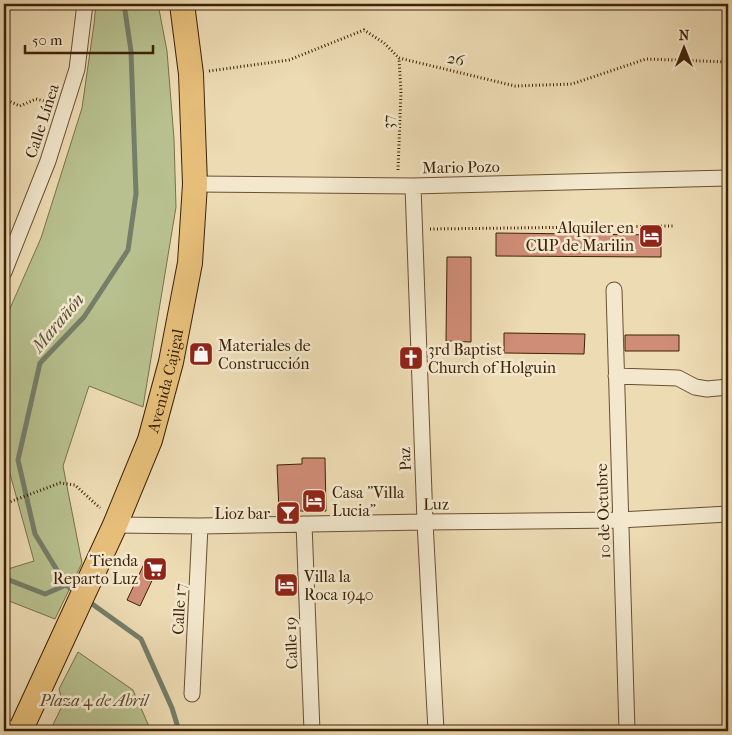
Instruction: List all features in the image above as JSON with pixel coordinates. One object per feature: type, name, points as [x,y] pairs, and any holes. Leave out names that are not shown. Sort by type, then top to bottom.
[{"type":"main road","name":"Avenida Cajigal","points":[[19,731],[116,523],[150,440],[171,362],[190,263],[194,184],[191,74],[182,4]]},
{"type":"street","name":"Calle Línea","points":[[4,272],[48,161],[65,106],[76,69],[85,4]]},
{"type":"street","name":"Mario Pozo","points":[[194,184],[413,186],[728,178]]},
{"type":"street","name":"Paz","points":[[413,186],[425,522],[436,731]]},
{"type":"street","name":"10 de Octubre","points":[[614,290],[627,731]]},
{"type":"street","points":[[616,376],[678,378],[695,387],[707,390],[728,388]]},
{"type":"street","name":"Luz","points":[[116,523],[200,526],[620,520],[728,514]]},
{"type":"street","name":"Calle 19","points":[[304,524],[312,731]]},
{"type":"street","name":"Calle 17","points":[[192,694],[200,526]]},
{"type":"lane","points":[[4,722],[19,731]]},
{"type":"path","name":"26","points":[[191,74],[290,60],[364,30],[384,43],[399,58],[515,86],[572,84],[646,59],[728,62]]},
{"type":"path","name":"37","points":[[397,186],[401,92],[399,58]]},
{"type":"path","points":[[4,99],[20,106],[36,99],[65,106]]},
{"type":"path","points":[[415,229],[674,226]]},
{"type":"path","points":[[4,504],[60,483],[75,485],[116,523]]},
{"type":"green space","points":[[96,4],[158,4],[167,51],[174,139],[176,207],[143,407],[89,386],[63,466],[82,563],[55,619],[4,599],[4,565],[8,569],[34,561],[4,452],[4,322],[41,238],[82,108]]},
{"type":"green space","name":"Plaza 4 de Abril","points":[[78,652],[133,690],[151,731],[50,731],[63,704],[59,689]]},
{"type":"building","points":[[496,233],[661,235],[661,257],[496,256]]},
{"type":"building","points":[[447,257],[471,257],[471,342],[446,341]]},
{"type":"building","points":[[504,333],[585,334],[584,354],[504,353]]},
{"type":"building","points":[[625,335],[679,335],[679,351],[625,351]]},
{"type":"building","points":[[302,458],[325,458],[326,511],[279,511],[277,465],[302,464]]},
{"type":"building","points":[[144,564],[157,570],[140,606],[127,600]]},
{"type":"waterway","name":"Marañón","points":[[77,593],[66,585],[35,534],[18,460],[40,363],[84,317],[128,250],[136,194],[131,51],[124,4]]},
{"type":"waterway","points":[[4,578],[45,594],[66,585]]},
{"type":"waterway","name":"Marañón","points":[[88,601],[141,639],[172,708],[179,731]]},
{"type":"place","name":"Alquiler en CUP de Marilin","points":[[651,236]]},
{"type":"place","name":"Materiales de Construcción","points":[[201,354]]},
{"type":"place","name":"3rd Baptist Church of Holguin","points":[[411,358]]},
{"type":"place","name":"Casa \"Villa Lucia\"","points":[[314,501]]},
{"type":"place","name":"Lioz bar","points":[[288,513]]},
{"type":"place","name":"Tienda Reparto Luz","points":[[155,569]]},
{"type":"place","name":"Villa la Roca 1940","points":[[286,585]]}]
